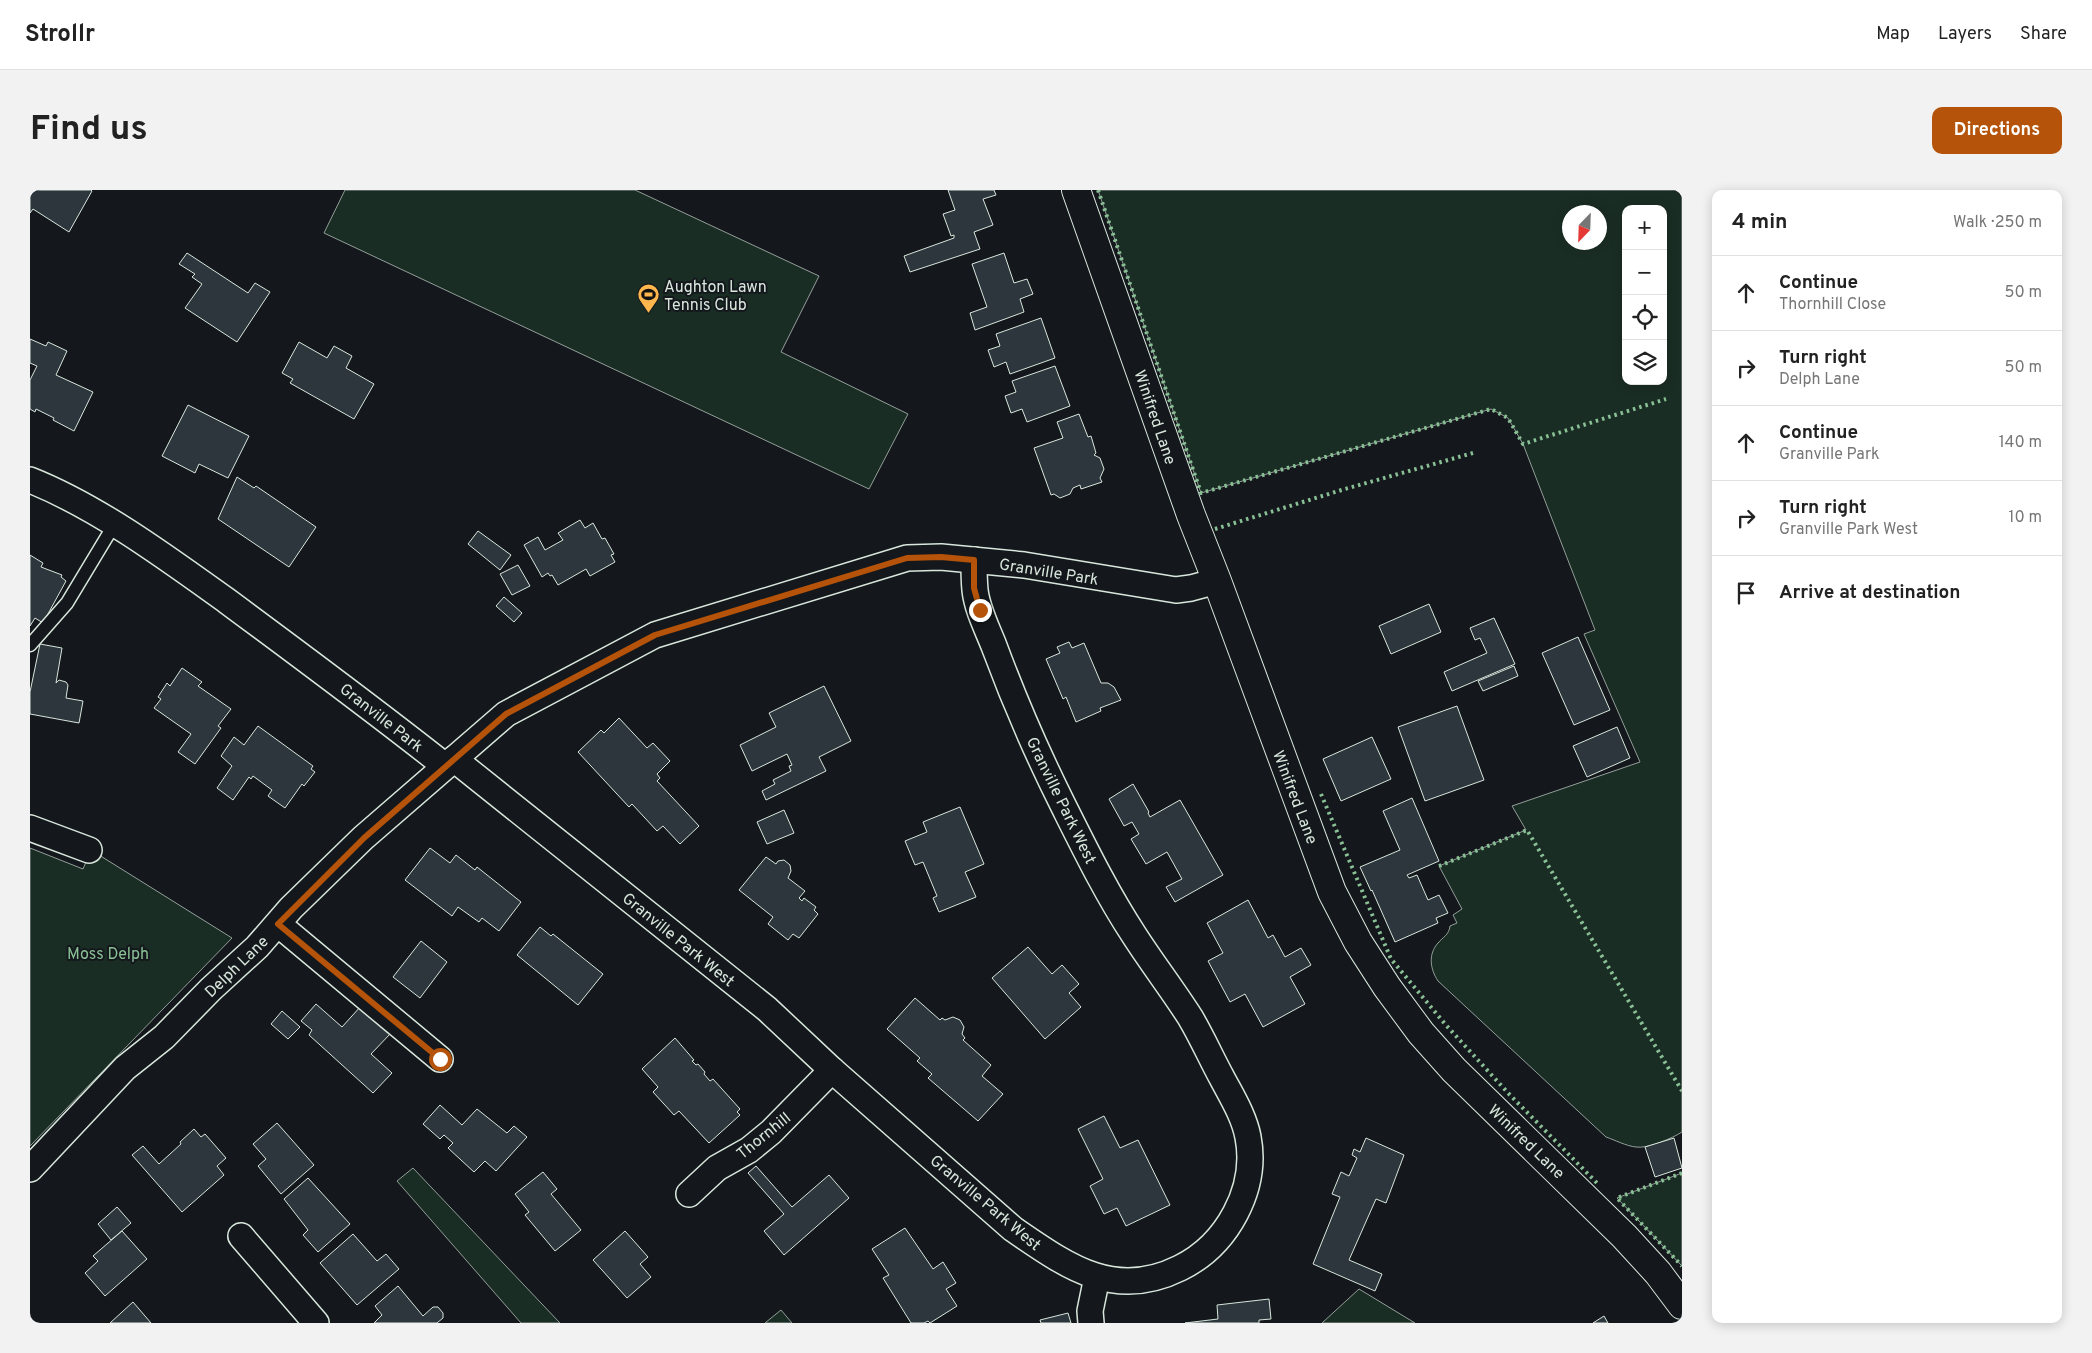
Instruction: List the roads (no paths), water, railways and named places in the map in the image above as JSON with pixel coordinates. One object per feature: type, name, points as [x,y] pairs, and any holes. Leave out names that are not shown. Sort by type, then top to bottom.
[{"type":"street","name":"Winifred Lane","points":[[1076,190],[1191,516],[1217,581],[1332,892],[1358,942],[1387,987],[1415,1025],[1454,1070],[1624,1236],[1658,1273],[1682,1305]]},
{"type":"street","name":"Granville Park","points":[[30,480],[89,509],[177,566],[449,762],[506,714],[655,635],[907,558],[941,557],[1024,565],[1176,590],[1217,581]]},
{"type":"street","name":"Granville Park West","points":[[449,762],[767,1009],[832,1070],[1013,1228],[1060,1259],[1097,1277],[1118,1282],[1140,1282],[1169,1274],[1193,1262],[1216,1242],[1231,1220],[1241,1201],[1248,1180],[1250,1158],[1248,1136],[1242,1115],[1190,1018],[1133,935],[1104,886],[1043,764],[1014,700],[980,610],[974,588],[974,560]]},
{"type":"street","name":"Delph Lane","points":[[30,1169],[125,1068],[164,1037],[211,989],[257,947],[364,838],[449,762]]},
{"type":"street","points":[[30,828],[89,850]]},
{"type":"street","points":[[278,924],[440,1059]]},
{"type":"street","name":"Thornhill","points":[[689,1194],[717,1168],[749,1150],[771,1132],[807,1098],[832,1070]]},
{"type":"street","points":[[241,1236],[316,1323]]},
{"type":"street","points":[[1091,1323],[1090,1311],[1097,1277]]},
{"type":"lane","points":[[30,645],[67,603],[114,525]]},
{"type":"place","name":"Aughton Lawn Tennis Club","points":[[648,314]]},
{"type":"park label","name":"Moss Delph","points":[[108,953]]}]
